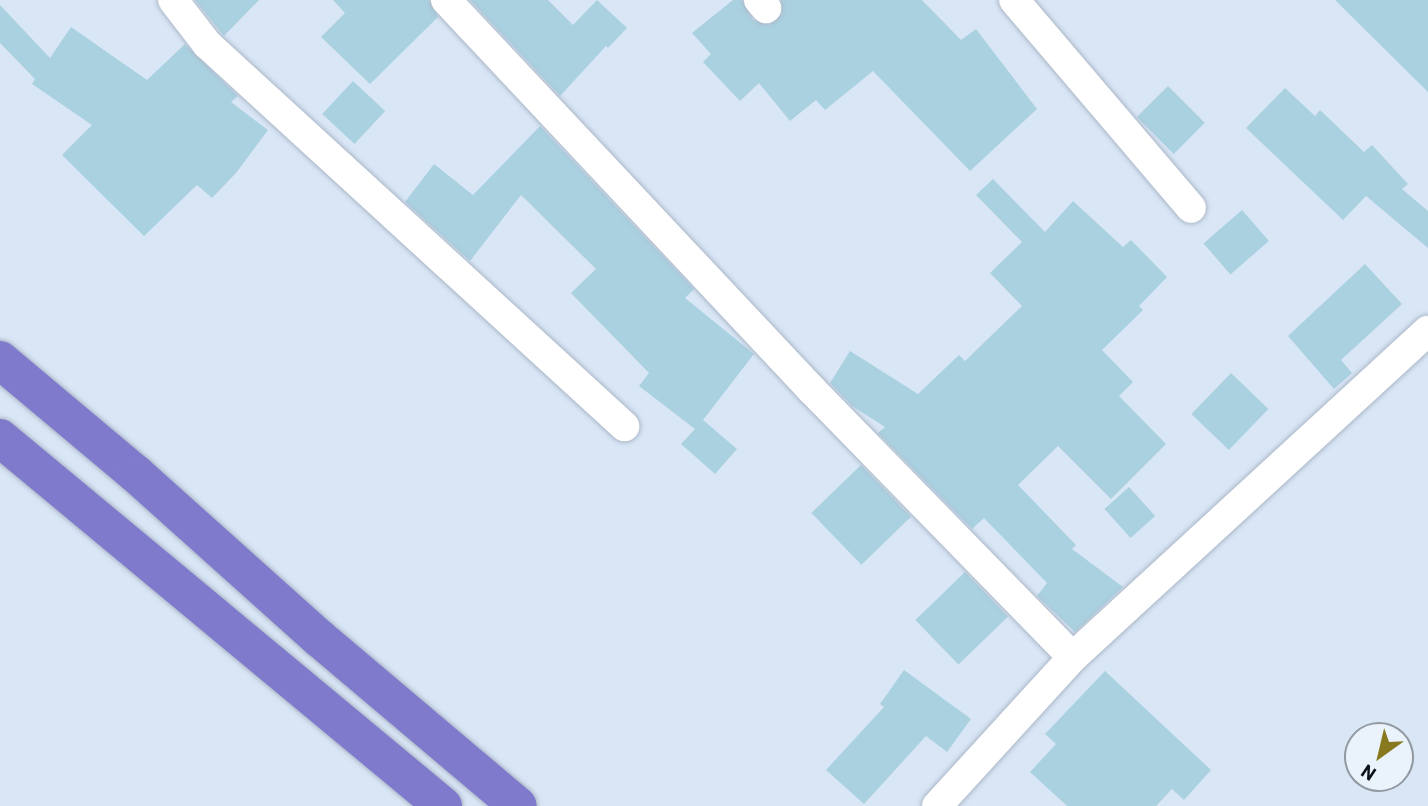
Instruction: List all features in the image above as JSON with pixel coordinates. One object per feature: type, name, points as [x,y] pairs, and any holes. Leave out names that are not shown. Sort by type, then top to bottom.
[{"type":"highway","points":[[0,360],[136,474],[319,638],[519,806]]},
{"type":"highway","points":[[0,438],[443,806]]},
{"type":"street","points":[[173,0],[207,44],[624,426]]},
{"type":"street","points":[[446,0],[783,360],[1073,657]]},
{"type":"street","points":[[1014,0],[1191,208]]},
{"type":"street","points":[[937,806],[1073,657],[1428,331]]},
{"type":"building","points":[[195,0],[259,0],[224,36]]},
{"type":"building","points":[[333,0],[429,0],[438,17],[370,84],[321,37],[345,13]]},
{"type":"building","points":[[470,0],[548,0],[573,25],[597,0],[627,28],[608,48],[606,46],[560,96]]},
{"type":"building","points":[[733,0],[742,0],[753,20],[769,25],[782,14],[781,0],[922,0],[961,40],[976,29],[1037,109],[970,171],[873,71],[825,110],[816,100],[790,121],[759,83],[740,101],[703,62],[711,54],[692,33]]},
{"type":"building","points":[[1335,0],[1428,0],[1428,92]]},
{"type":"building","points":[[0,5],[50,58],[71,27],[147,80],[185,44],[238,96],[231,102],[268,130],[236,173],[212,198],[197,185],[144,236],[62,155],[92,125],[32,84],[35,79],[0,43]]},
{"type":"building","points":[[353,81],[385,111],[354,144],[322,114]]},
{"type":"building","points":[[1168,86],[1205,123],[1174,154],[1137,117]]},
{"type":"building","points":[[1285,88],[1315,116],[1320,110],[1364,152],[1372,145],[1408,184],[1402,189],[1428,211],[1428,248],[1366,196],[1343,220],[1246,128]]},
{"type":"building","points":[[540,126],[694,289],[685,298],[754,354],[703,420],[737,449],[715,474],[681,444],[695,429],[639,386],[649,373],[571,293],[596,269],[521,195],[470,261],[405,202],[434,164],[473,195]]},
{"type":"building","points":[[993,179],[1045,232],[1073,201],[1123,247],[1131,240],[1167,277],[1139,306],[1143,310],[1102,350],[1133,382],[1119,396],[1166,444],[1111,499],[1058,446],[1018,485],[1076,545],[1072,549],[1123,587],[1075,632],[1037,596],[1047,583],[984,518],[972,529],[878,433],[885,427],[852,406],[830,383],[850,351],[918,394],[959,355],[965,361],[1022,306],[990,273],[1022,242],[976,195]]},
{"type":"building","points":[[1242,210],[1269,241],[1230,274],[1204,243]]},
{"type":"building","points":[[1365,264],[1402,304],[1341,360],[1352,373],[1334,389],[1288,336]]},
{"type":"building","points":[[1231,373],[1268,409],[1229,450],[1191,414]]},
{"type":"building","points":[[861,465],[911,517],[861,565],[811,513]]},
{"type":"building","points":[[1129,487],[1155,516],[1131,538],[1104,509]]},
{"type":"building","points":[[965,572],[1008,617],[958,665],[915,620]]},
{"type":"building","points":[[904,670],[971,719],[947,752],[926,736],[864,804],[826,770],[884,707],[880,704]]},
{"type":"building","points":[[1105,671],[1211,770],[1184,800],[1172,789],[1156,806],[1067,806],[1030,772],[1056,744],[1045,734]]}]
